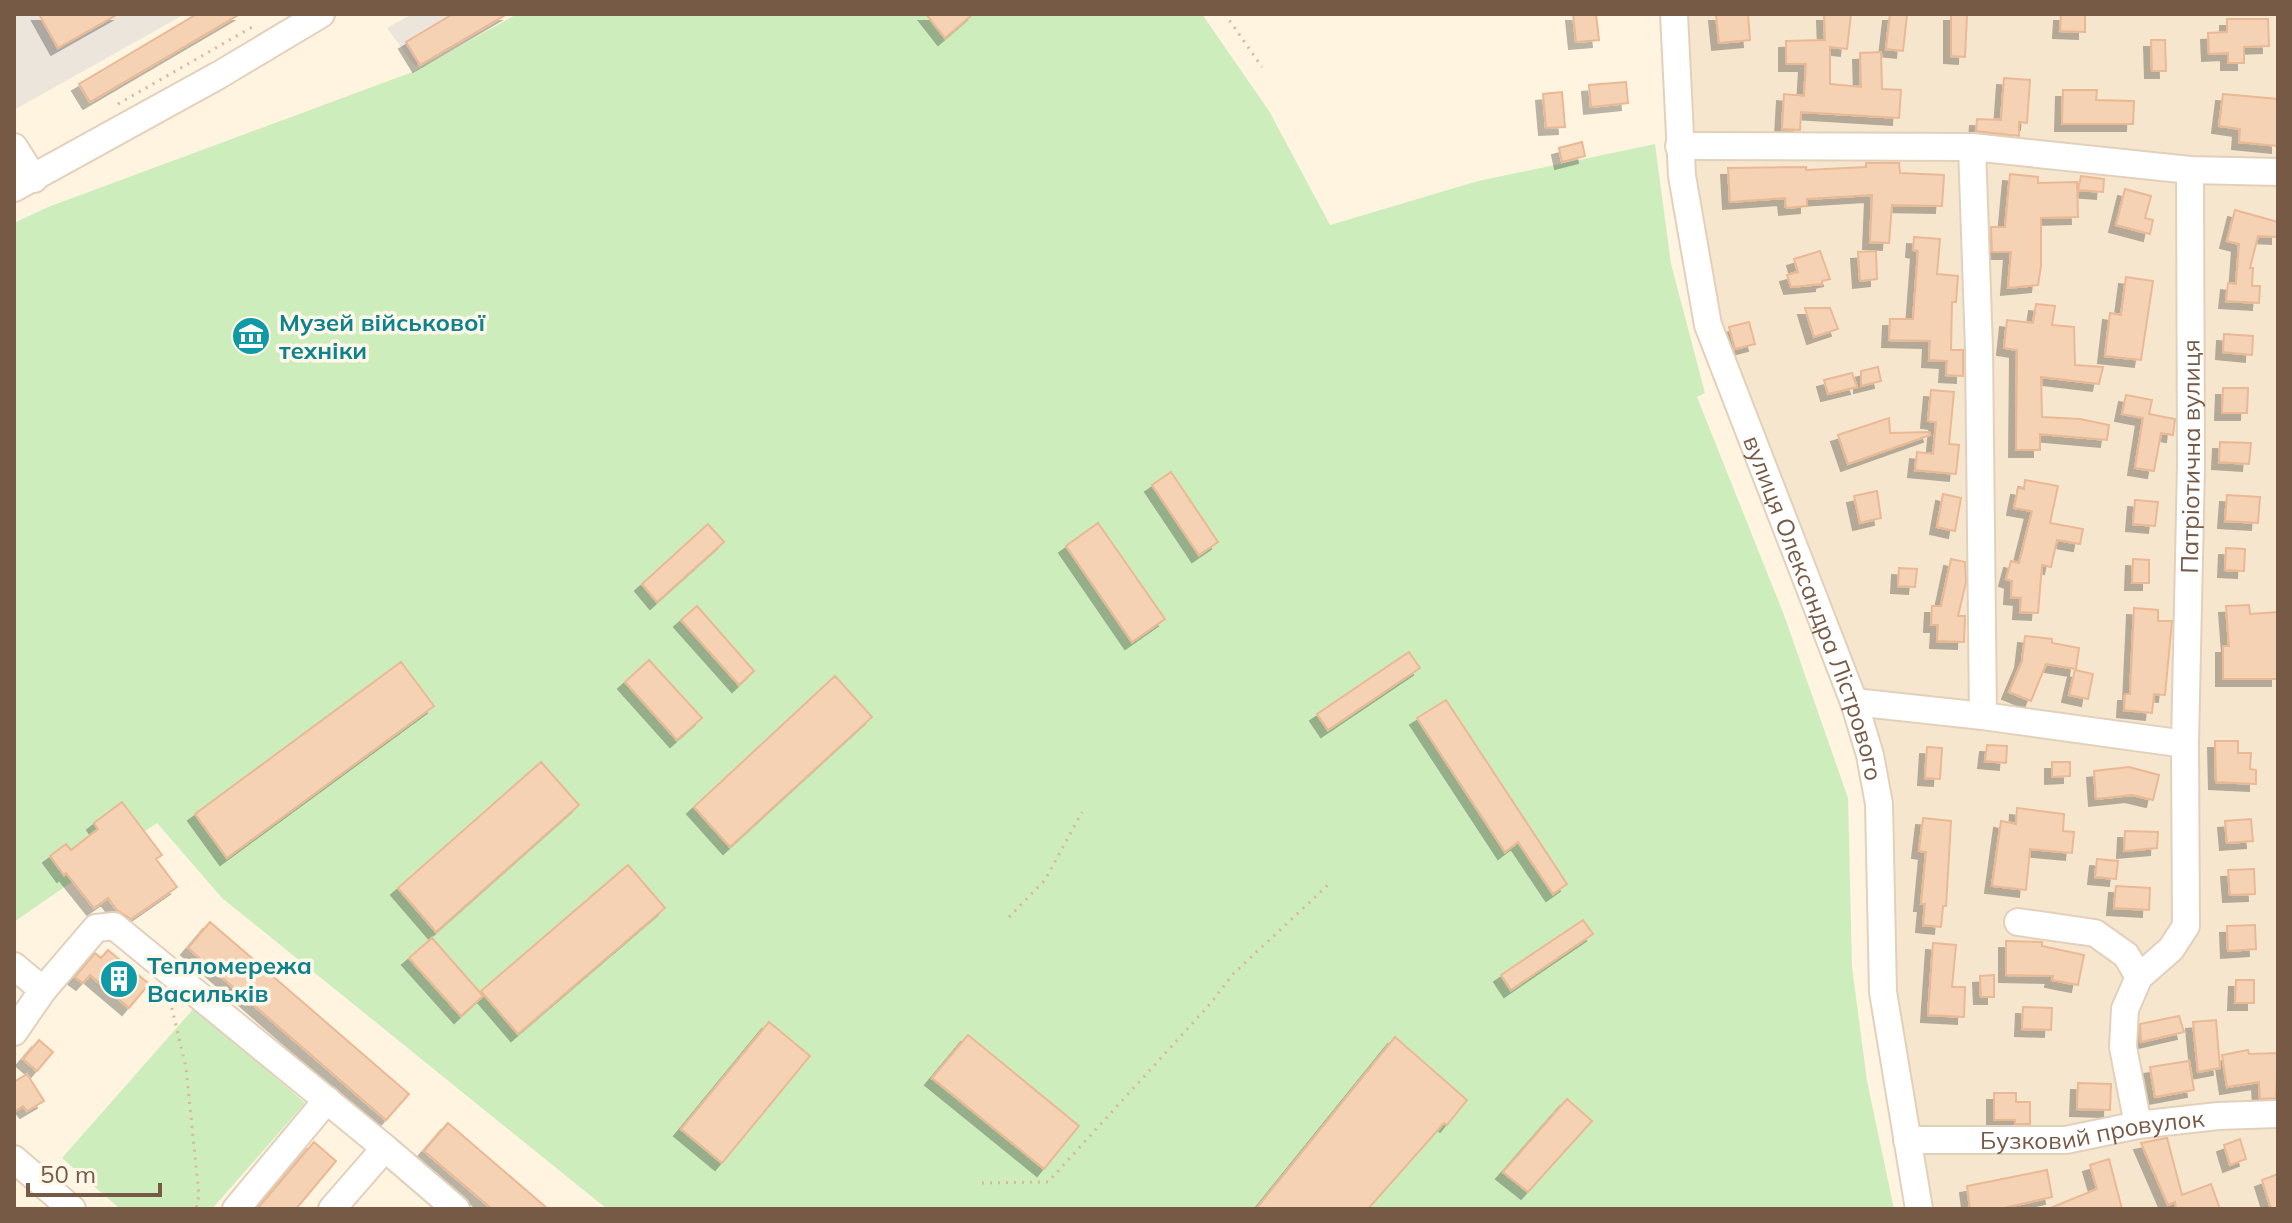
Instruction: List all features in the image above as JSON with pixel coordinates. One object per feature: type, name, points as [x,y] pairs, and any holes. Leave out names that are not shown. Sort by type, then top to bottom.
[{"type":"street","points":[[14,147],[24,183],[219,75],[321,14]]},
{"type":"street","name":"вулиця Олександра Лістрового","points":[[1674,14],[1682,176],[1708,325],[1854,702],[1870,755],[1879,804],[1883,992],[1919,1209]]},
{"type":"street","points":[[1679,146],[1972,147],[2190,170],[2278,172]]},
{"type":"street","points":[[1972,147],[1979,349],[1983,716]]},
{"type":"street","name":"Патріотична вулиця","points":[[2138,1125],[2123,1047],[2125,1009],[2139,977],[2171,949],[2186,926],[2185,744],[2191,465],[2190,170]]},
{"type":"street","points":[[1854,702],[2185,744]]},
{"type":"street","points":[[2018,922],[2095,933],[2126,955],[2139,977]]},
{"type":"street","points":[[14,1032],[43,990],[96,928],[114,926],[456,1209]]},
{"type":"street","points":[[14,966],[43,990]]},
{"type":"street","points":[[236,1209],[327,1100]]},
{"type":"street","name":"Бузковий провулок","points":[[1907,1140],[2066,1140],[2138,1125],[2218,1116],[2278,1114]]},
{"type":"street","points":[[332,1209],[385,1148]]},
{"type":"street","points":[[14,1159],[72,1209]]},
{"type":"path","points":[[1225,14],[1262,67]]},
{"type":"path","points":[[115,105],[263,22]]},
{"type":"path","points":[[1009,917],[1045,880],[1082,812]]},
{"type":"path","points":[[982,1183],[1048,1182],[1210,1004],[1233,974],[1329,884]]},
{"type":"path","points":[[163,966],[186,1068],[199,1195],[196,1209]]},
{"type":"shaded area","points":[[14,14],[185,14],[14,110]]},
{"type":"shaded area","points":[[412,14],[507,14],[415,66],[387,28]]},
{"type":"shaded area","points":[[1674,14],[2278,14],[2278,1209],[1919,1209],[1907,1140],[1879,804],[1708,325]]},
{"type":"green space","points":[[517,14],[1202,14],[1269,111],[1330,225],[1478,181],[1655,144],[1671,264],[1705,393],[1697,397],[1784,615],[1848,798],[1852,967],[1867,1081],[1894,1209],[607,1209],[222,898],[157,823],[14,922],[14,223],[48,207],[415,71]]},
{"type":"green space","points":[[195,1007],[305,1103],[212,1209],[120,1209],[62,1158]]},
{"type":"building","points":[[39,14],[118,14],[58,48]]},
{"type":"building","points":[[197,14],[240,14],[90,102],[79,84]]},
{"type":"building","points":[[453,14],[507,14],[420,65],[406,42]]},
{"type":"building","points":[[926,14],[973,14],[945,38]]},
{"type":"building","points":[[1573,14],[1596,14],[1599,40],[1576,42]]},
{"type":"building","points":[[1716,14],[1748,14],[1750,40],[1719,43]]},
{"type":"building","points":[[1824,14],[1851,14],[1847,49],[1830,47],[1830,84],[1861,87],[1860,53],[1881,52],[1882,89],[1901,90],[1899,118],[1801,112],[1800,130],[1782,129],[1784,94],[1804,96],[1806,64],[1786,64],[1786,41],[1825,40]]},
{"type":"building","points":[[1890,14],[1907,14],[1903,51],[1886,49]]},
{"type":"building","points":[[1951,14],[1967,14],[1965,57],[1951,56]]},
{"type":"building","points":[[2061,14],[2085,14],[2085,32],[2060,31]]},
{"type":"building","points":[[2227,19],[2268,19],[2269,46],[2244,47],[2244,63],[2228,63],[2228,53],[2209,54],[2208,33],[2227,32]]},
{"type":"building","points":[[2151,40],[2165,40],[2166,71],[2152,71]]},
{"type":"building","points":[[2004,78],[2030,80],[2027,123],[2019,122],[2019,136],[1976,131],[1977,119],[2001,120]]},
{"type":"building","points":[[1626,82],[1628,103],[1591,107],[1589,85]]},
{"type":"building","points":[[2063,90],[2097,90],[2096,100],[2134,101],[2133,124],[2062,124]]},
{"type":"building","points":[[1562,92],[1565,127],[1546,128],[1543,94]]},
{"type":"building","points":[[2223,94],[2278,99],[2278,146],[2239,142],[2240,129],[2219,126]]},
{"type":"building","points":[[1582,142],[1585,156],[1562,162],[1559,148]]},
{"type":"building","points":[[1866,163],[1899,163],[1900,173],[1944,175],[1942,206],[1892,205],[1889,243],[1870,242],[1872,195],[1807,199],[1807,206],[1786,208],[1785,198],[1730,202],[1728,168],[1806,167],[1806,170],[1866,167]]},
{"type":"building","points":[[2010,174],[2038,177],[2038,183],[2077,182],[2078,217],[2041,218],[2038,285],[2008,288],[2011,252],[1992,252],[1991,227],[2005,227]]},
{"type":"building","points":[[2081,176],[2104,179],[2103,192],[2078,190]]},
{"type":"building","points":[[2125,189],[2151,196],[2145,218],[2153,220],[2150,234],[2116,225]]},
{"type":"building","points":[[2235,210],[2278,222],[2278,237],[2258,236],[2250,268],[2253,268],[2252,286],[2260,286],[2259,303],[2226,301],[2228,283],[2236,284],[2239,244],[2227,241]]},
{"type":"building","points":[[1914,237],[1940,239],[1937,274],[1958,276],[1956,302],[1952,302],[1951,350],[1963,350],[1963,376],[1946,375],[1947,361],[1929,360],[1930,341],[1889,340],[1890,319],[1913,319],[1918,251],[1913,250]]},
{"type":"building","points":[[1820,251],[1830,279],[1822,281],[1822,284],[1791,287],[1787,275],[1798,272],[1794,259]]},
{"type":"building","points":[[1876,251],[1877,279],[1860,281],[1858,252]]},
{"type":"building","points":[[2126,277],[2153,281],[2141,360],[2105,356],[2110,313],[2121,315]]},
{"type":"building","points":[[2036,304],[2055,306],[2052,325],[2074,327],[2075,365],[2103,367],[2099,384],[2041,377],[2042,417],[2080,419],[2109,425],[2107,440],[2040,434],[2040,450],[2016,450],[2017,350],[2004,348],[2007,320],[2033,323]]},
{"type":"building","points":[[1805,308],[1830,308],[1838,329],[1814,337]]},
{"type":"building","points":[[1749,322],[1755,344],[1735,349],[1729,327]]},
{"type":"building","points":[[2224,334],[2253,336],[2252,355],[2223,352]]},
{"type":"building","points":[[1878,367],[1881,381],[1861,386],[1861,371]]},
{"type":"building","points":[[1852,373],[1857,387],[1828,394],[1824,380]]},
{"type":"building","points":[[2223,388],[2248,388],[2247,413],[2222,413]]},
{"type":"building","points":[[1931,390],[1954,392],[1949,444],[1959,445],[1956,474],[1915,470],[1917,452],[1933,454],[1936,422],[1928,421]]},
{"type":"building","points":[[2126,395],[2152,400],[2149,414],[2175,419],[2173,435],[2161,433],[2154,471],[2135,468],[2143,418],[2122,414]]},
{"type":"building","points":[[1889,418],[1890,433],[1929,432],[1930,435],[1848,464],[1838,435]]},
{"type":"building","points":[[2220,442],[2251,443],[2249,464],[2219,462]]},
{"type":"building","points":[[1171,472],[1218,542],[1199,555],[1152,485]]},
{"type":"building","points":[[2025,480],[2058,486],[2050,523],[2083,529],[2080,544],[2057,540],[2051,567],[2042,565],[2038,613],[2020,612],[2021,598],[2011,597],[2012,581],[2006,579],[2011,561],[2019,563],[2032,511],[2014,508],[2018,488],[2024,489]]},
{"type":"building","points":[[1877,491],[1881,518],[1860,523],[1854,496]]},
{"type":"building","points":[[1943,494],[1961,498],[1955,531],[1937,527]]},
{"type":"building","points":[[2227,495],[2260,497],[2258,523],[2225,521]]},
{"type":"building","points":[[2135,500],[2158,502],[2155,526],[2133,524]]},
{"type":"building","points":[[1098,523],[1165,619],[1132,642],[1066,546]]},
{"type":"building","points":[[708,524],[724,542],[657,602],[642,584]]},
{"type":"building","points":[[2226,548],[2245,549],[2244,571],[2225,570]]},
{"type":"building","points":[[1951,559],[1965,562],[1966,582],[1958,616],[1965,616],[1964,642],[1937,641],[1938,625],[1931,625],[1932,606],[1941,606]]},
{"type":"building","points":[[2133,559],[2149,560],[2149,583],[2132,583]]},
{"type":"building","points":[[1899,568],[1917,569],[1915,587],[1898,586]]},
{"type":"building","points":[[2249,605],[2250,614],[2278,612],[2278,679],[2223,679],[2223,646],[2229,646],[2226,606]]},
{"type":"building","points":[[697,606],[754,671],[739,685],[681,620]]},
{"type":"building","points":[[2134,608],[2158,610],[2158,621],[2172,621],[2165,695],[2154,694],[2152,713],[2124,710],[2125,694],[2130,694]]},
{"type":"building","points":[[2025,636],[2052,639],[2052,643],[2079,648],[2076,669],[2046,664],[2031,701],[2009,692],[2022,661]]},
{"type":"building","points":[[1409,652],[1420,668],[1328,730],[1317,714]]},
{"type":"building","points":[[649,660],[702,718],[677,740],[625,682]]},
{"type":"building","points":[[401,662],[434,706],[227,858],[195,814]]},
{"type":"building","points":[[2075,670],[2093,674],[2088,699],[2069,695]]},
{"type":"building","points":[[835,676],[872,717],[730,847],[694,807]]},
{"type":"building","points":[[1446,700],[1567,884],[1553,894],[1518,842],[1505,852],[1417,718]]},
{"type":"building","points":[[2215,741],[2238,741],[2238,753],[2251,753],[2250,769],[2256,770],[2256,784],[2216,782]]},
{"type":"building","points":[[1987,745],[2007,746],[2006,763],[1985,761]]},
{"type":"building","points":[[1927,747],[1942,748],[1940,779],[1925,778]]},
{"type":"building","points":[[541,762],[579,805],[436,932],[398,888]]},
{"type":"building","points":[[2052,762],[2070,762],[2070,776],[2052,777]]},
{"type":"building","points":[[2129,767],[2159,775],[2153,800],[2132,795],[2096,799],[2094,771]]},
{"type":"building","points":[[122,802],[162,855],[156,859],[177,887],[131,919],[117,910],[108,898],[94,908],[50,856],[66,844],[71,850],[98,829],[94,823]]},
{"type":"building","points":[[2017,808],[2064,814],[2063,831],[2074,832],[2072,853],[2030,849],[2026,890],[1992,886],[2001,821],[2016,824]]},
{"type":"building","points":[[1923,818],[1951,821],[1946,906],[1943,906],[1941,927],[1923,925],[1925,904],[1921,904],[1926,852],[1919,851]]},
{"type":"building","points":[[2251,819],[2253,841],[2227,843],[2225,821]]},
{"type":"building","points":[[2125,831],[2158,832],[2157,848],[2124,851]]},
{"type":"building","points":[[2097,859],[2118,861],[2116,879],[2095,877]]},
{"type":"building","points":[[628,865],[665,908],[518,1034],[481,991]]},
{"type":"building","points":[[2254,869],[2255,894],[2230,895],[2228,870]]},
{"type":"building","points":[[2116,886],[2150,888],[2149,910],[2114,908]]},
{"type":"building","points":[[1583,920],[1593,934],[1511,990],[1501,975]]},
{"type":"building","points":[[210,922],[409,1094],[386,1120],[188,948]]},
{"type":"building","points":[[2255,925],[2256,949],[2228,951],[2227,926]]},
{"type":"building","points":[[432,938],[483,996],[461,1016],[409,958]]},
{"type":"building","points":[[2006,941],[2042,942],[2042,946],[2084,955],[2078,985],[2052,980],[2053,976],[2006,975]]},
{"type":"building","points":[[1933,943],[1956,945],[1952,987],[1965,987],[1964,1017],[1928,1015]]},
{"type":"building","name":"Тепломережа Васильків","points":[[108,950],[149,984],[129,1008],[90,975],[83,983],[75,977],[95,953],[101,958]]},
{"type":"building","points":[[1994,975],[1994,997],[1981,997],[1980,976]]},
{"type":"building","points":[[2236,980],[2254,980],[2254,1003],[2235,1003]]},
{"type":"building","points":[[2023,1007],[2052,1008],[2051,1030],[2022,1029]]},
{"type":"building","points":[[2179,1016],[2184,1032],[2141,1042],[2140,1024]]},
{"type":"building","points":[[2216,1020],[2220,1068],[2198,1072],[2193,1022]]},
{"type":"building","points":[[769,1022],[810,1056],[722,1163],[681,1129]]},
{"type":"building","points":[[968,1035],[1079,1126],[1044,1169],[932,1078]]},
{"type":"building","points":[[1395,1037],[1467,1100],[1447,1125],[1444,1123],[1368,1209],[1256,1209]]},
{"type":"building","points":[[39,1040],[53,1052],[37,1071],[23,1059]]},
{"type":"building","points":[[2248,1050],[2249,1054],[2278,1053],[2276,1098],[2260,1099],[2259,1082],[2227,1087],[2222,1055]]},
{"type":"building","points":[[2189,1061],[2194,1090],[2155,1097],[2150,1067]]},
{"type":"building","points":[[27,1074],[44,1101],[27,1111],[23,1106],[14,1112],[14,1082]]},
{"type":"building","points":[[2078,1083],[2111,1084],[2110,1110],[2077,1109]]},
{"type":"building","points":[[1994,1093],[2016,1093],[2016,1102],[2030,1102],[2030,1124],[1994,1120]]},
{"type":"building","points":[[1567,1099],[1592,1121],[1528,1192],[1503,1172]]},
{"type":"building","points":[[448,1123],[548,1209],[492,1209],[424,1151]]},
{"type":"building","points":[[2167,1138],[2182,1195],[2211,1184],[2220,1209],[2176,1209],[2175,1202],[2168,1205],[2141,1143]]},
{"type":"building","points":[[2240,1139],[2246,1159],[2230,1165],[2224,1145]]},
{"type":"building","points":[[314,1142],[336,1161],[296,1209],[257,1209]]},
{"type":"building","points":[[2109,1159],[2122,1209],[2048,1209],[2097,1189],[2090,1165]]},
{"type":"building","points":[[2047,1170],[2052,1197],[1999,1209],[1970,1209],[1967,1186]]},
{"type":"building","points":[[2278,1174],[2278,1209],[2271,1209],[2262,1180]]},
{"type":"place","name":"Музей військової техніки","points":[[251,336]]},
{"type":"place","name":"Тепломережа Васильків","points":[[119,979]]}]
